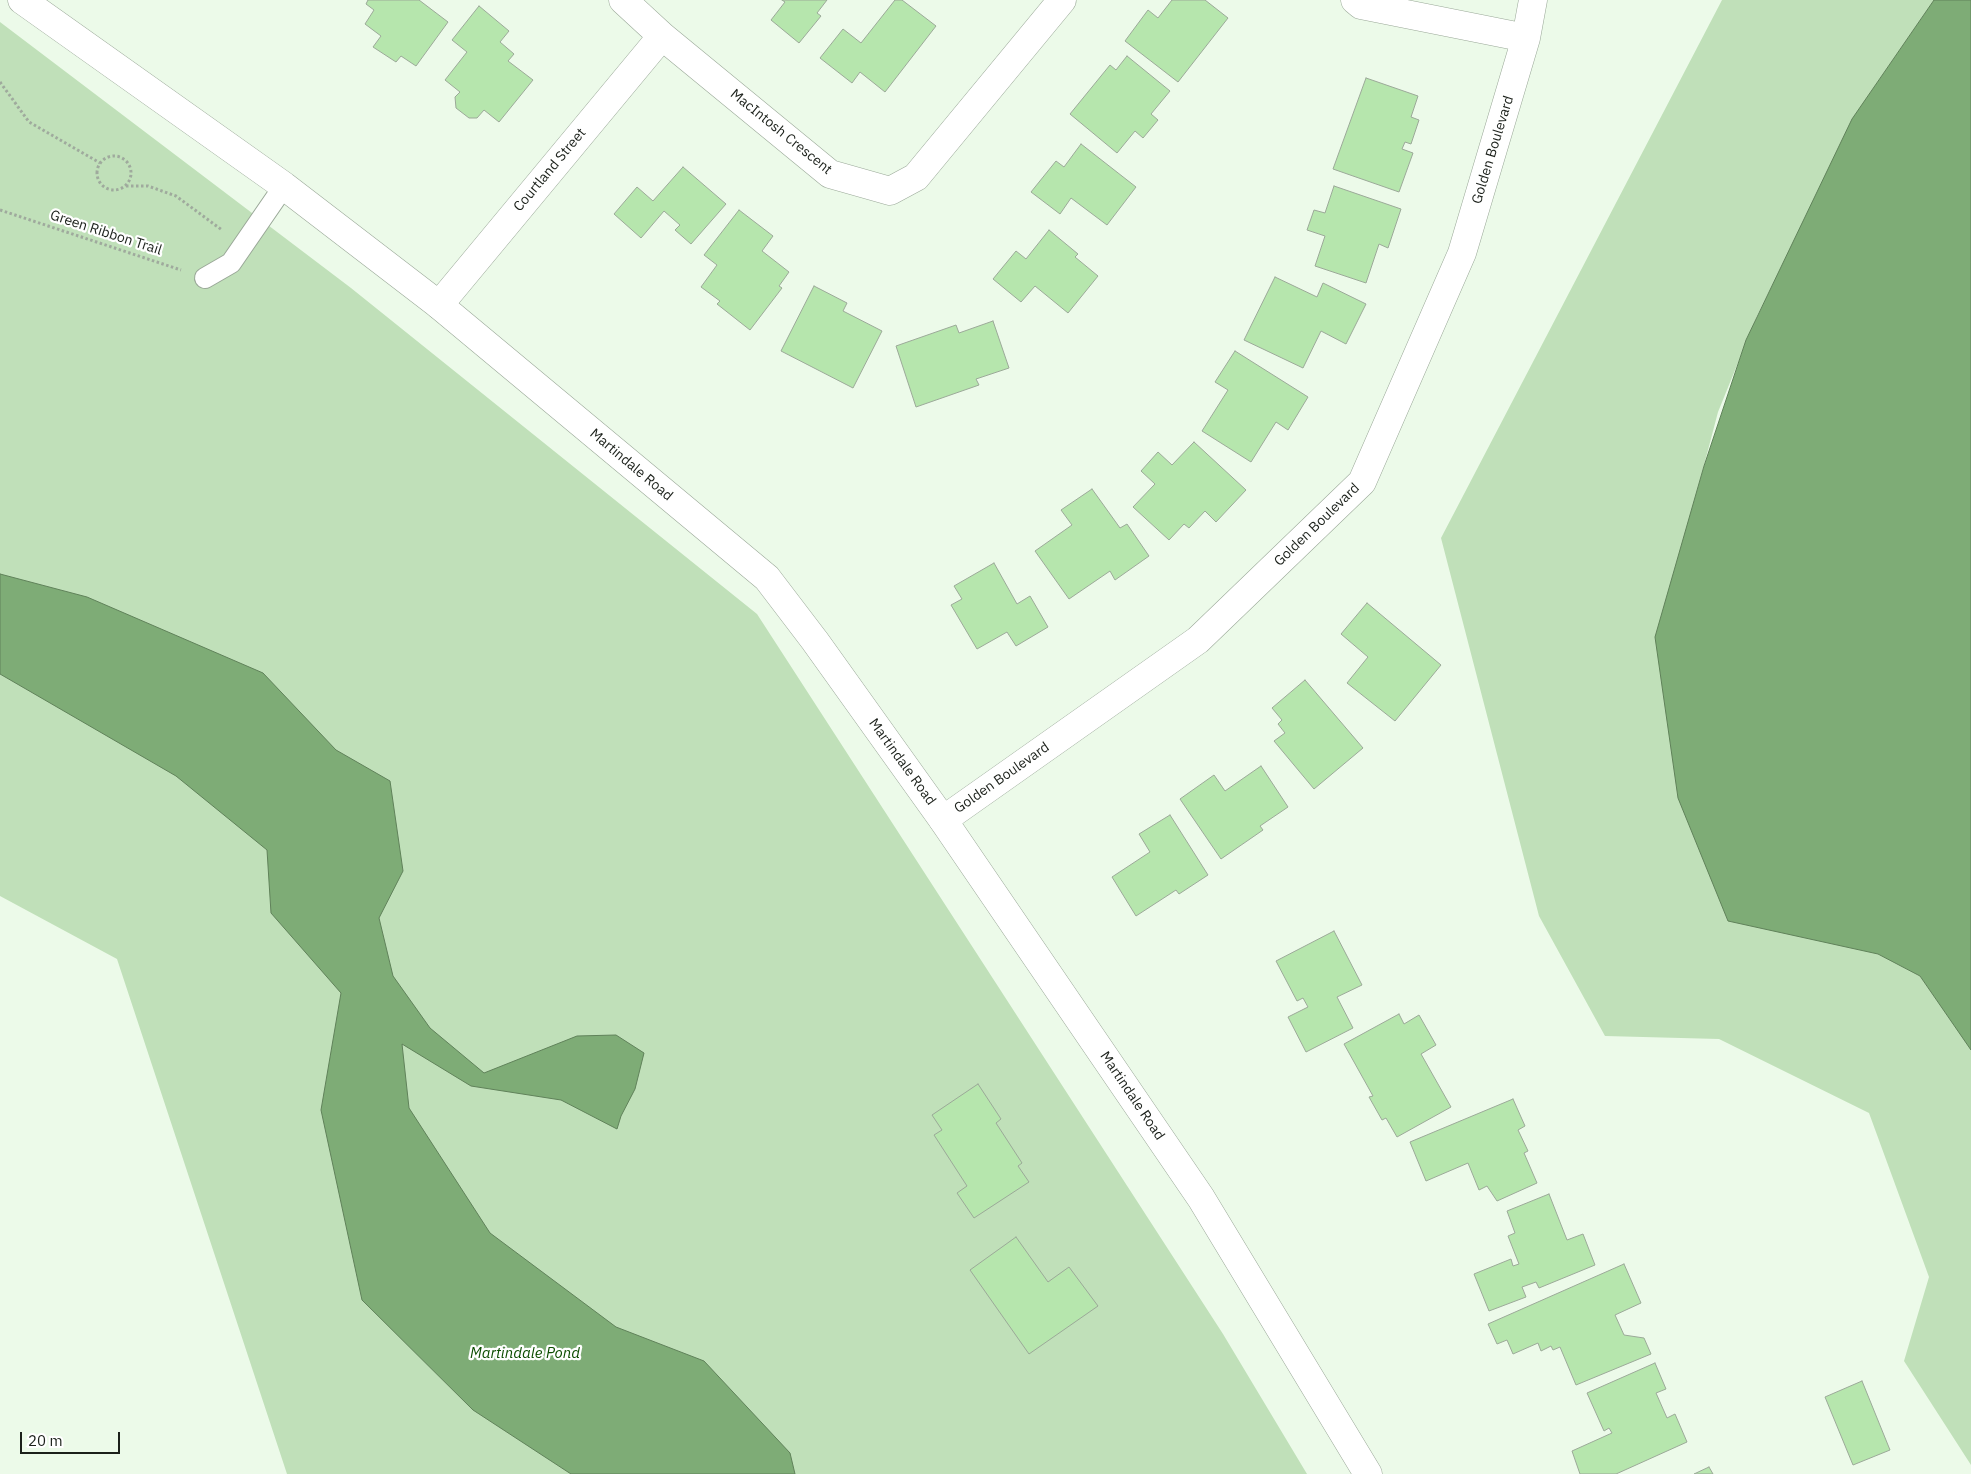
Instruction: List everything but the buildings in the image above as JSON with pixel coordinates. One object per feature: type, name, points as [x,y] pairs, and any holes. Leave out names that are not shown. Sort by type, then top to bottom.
[{"type":"street","name":"Martindale Road","points":[[22,0],[284,186],[439,305],[767,578],[815,641],[943,820],[1201,1198],[1368,1474]]},
{"type":"street","name":"MacIntosh Crescent","points":[[623,0],[662,36],[830,174],[890,191],[916,177],[1062,0]]},
{"type":"street","points":[[1355,0],[1362,5],[1526,38]]},
{"type":"street","name":"Golden Boulevard","points":[[943,820],[1198,640],[1362,482],[1462,253],[1526,38],[1533,0]]},
{"type":"street","name":"Courtland Street","points":[[439,305],[662,36]]},
{"type":"lane","points":[[205,278],[231,263],[284,186]]},
{"type":"path","points":[[1,85],[29,122],[100,163]]},
{"type":"path","points":[[126,186],[132,176],[132,170],[126,160],[121,157],[110,157],[100,163],[97,174],[101,184],[110,190],[116,191],[126,186],[148,186],[176,196],[242,246]]},
{"type":"path","name":"Green Ribbon Trail","points":[[0,210],[205,278]]},
{"type":"shaded area","points":[[1722,0],[1934,0],[1870,93],[1757,316],[1718,412],[1688,526],[1728,920],[1878,953],[1920,976],[1971,1049],[1971,1465],[1904,1361],[1929,1277],[1869,1113],[1719,1039],[1605,1036],[1539,916],[1441,538]]},
{"type":"shaded area","points":[[0,22],[351,288],[757,614],[1223,1334],[1307,1474],[287,1474],[117,959],[0,896]]},
{"type":"water","points":[[1934,0],[1971,0],[1971,1050],[1920,976],[1878,954],[1728,921],[1678,798],[1655,637],[1704,466],[1746,340],[1852,119]]},
{"type":"water","name":"Martindale Pond","points":[[0,574],[87,597],[263,673],[336,750],[390,781],[403,871],[379,918],[393,976],[430,1028],[484,1073],[577,1036],[616,1035],[644,1053],[635,1089],[621,1116],[617,1129],[561,1100],[471,1086],[402,1044],[409,1108],[490,1233],[616,1327],[704,1361],[790,1453],[795,1474],[571,1474],[473,1410],[362,1300],[321,1110],[341,993],[271,913],[267,850],[176,776],[0,674]]}]
